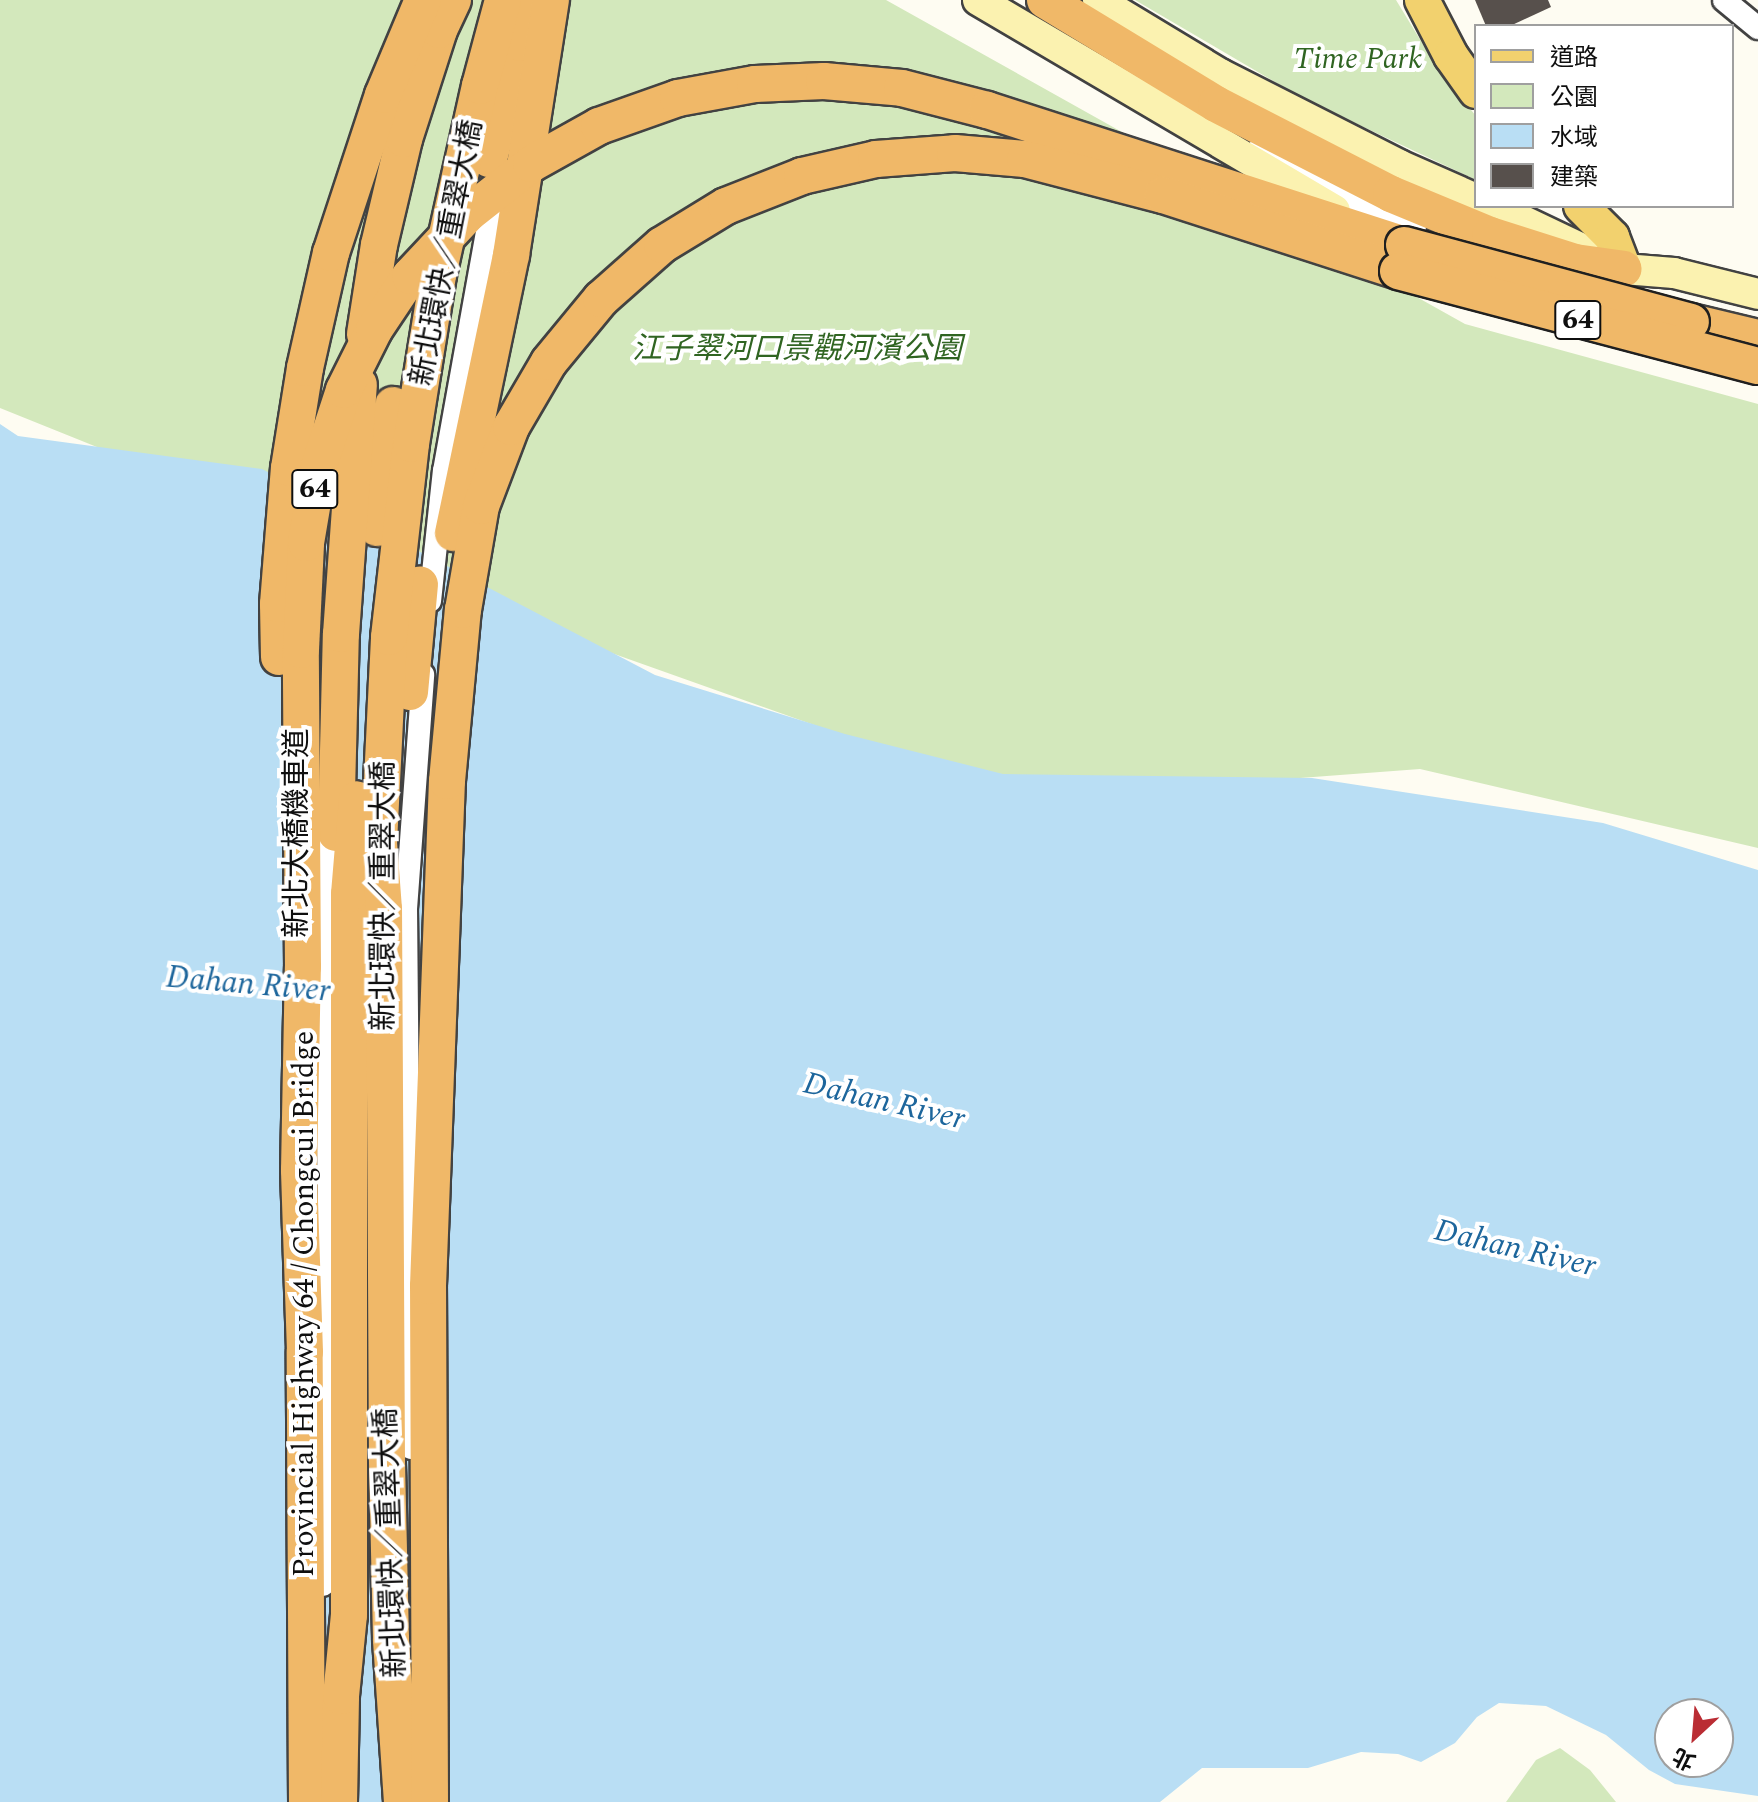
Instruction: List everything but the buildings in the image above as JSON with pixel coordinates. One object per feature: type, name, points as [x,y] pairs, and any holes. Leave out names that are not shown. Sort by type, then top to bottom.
[{"type":"highway","points":[[303,967],[287,905],[283,811],[278,604],[289,468],[305,368],[331,253],[383,95],[423,0]]},
{"type":"highway","points":[[349,894],[336,838],[336,745],[361,359],[379,245],[404,139],[439,30],[453,0]]},
{"type":"highway","name":"新北環快／重翠大橋","points":[[339,1802],[341,1696],[349,1615],[349,894],[363,662],[384,457],[426,215],[478,0]]},
{"type":"highway","name":"新北環快／重翠大橋","points":[[402,1802],[391,1639],[384,909],[379,843],[389,637],[411,444],[438,275],[480,86],[503,0]]},
{"type":"highway","points":[[384,909],[396,840],[433,468],[468,245],[503,97],[519,43],[538,0]]},
{"type":"highway","points":[[434,1062],[424,969],[424,854],[436,661],[450,547],[511,255],[551,0]]},
{"type":"highway","points":[[1024,0],[1210,113],[1449,244]]},
{"type":"highway","points":[[1045,0],[1400,218],[1490,235],[1561,258],[1624,269]]},
{"type":"highway","name":"Provincial Highway 64 / Chongcui Bridge","points":[[307,1802],[305,1352],[299,1170],[303,967],[301,650],[306,543],[319,466],[344,390],[374,330],[410,276],[469,213],[531,164],[599,126],[678,98],[755,84],[824,81],[902,88],[1400,218]]},
{"type":"highway","name":"64","points":[[430,1802],[428,1286],[434,1062],[441,969],[447,781],[463,610],[481,506],[511,427],[549,362],[601,299],[662,245],[726,206],[802,176],[876,159],[955,153],[1025,159],[1091,174],[1400,218],[1691,322],[1758,335]]},
{"type":"highway","name":"64","points":[[1400,218],[1758,368]]},
{"type":"highway","points":[[349,1615],[357,1802]]},
{"type":"highway","points":[[379,1802],[391,1639]]},
{"type":"main road","points":[[978,0],[1317,202],[1405,241],[1449,244],[1519,277],[1758,351]]},
{"type":"main road","points":[[1098,0],[1220,74],[1399,165],[1474,198]]},
{"type":"main road","points":[[1422,0],[1451,56],[1474,88]]},
{"type":"main road","points":[[1496,208],[1624,269],[1674,273],[1758,294]]},
{"type":"main road","points":[[1583,208],[1612,237],[1624,269],[1617,309]]},
{"type":"main road","points":[[1617,309],[1668,345],[1758,368]]},
{"type":"street","name":"新北大橋機車道","points":[[318,1802],[330,1343],[325,776],[331,632],[350,357],[368,242],[392,135],[428,27],[441,0]]},
{"type":"street","points":[[418,1802],[406,1212],[406,909],[411,839],[427,629],[444,471],[482,248],[505,144],[534,38],[551,0]]},
{"type":"street","points":[[1005,0],[1206,121],[1400,218]]},
{"type":"street","points":[[1063,0],[1221,95],[1400,218]]},
{"type":"street","points":[[1407,0],[1417,23],[1474,99]]},
{"type":"street","points":[[1433,0],[1474,67]]},
{"type":"street","points":[[1724,0],[1758,28]]},
{"type":"street","points":[[1570,208],[1624,269]]},
{"type":"street","points":[[1606,208],[1620,222],[1624,269]]},
{"type":"green space","name":"江子翠河口景觀河濱公園","points":[[0,0],[886,0],[1465,324],[1758,404],[1758,848],[1420,769],[1022,799],[589,645],[0,408]]},
{"type":"green space","name":"Time Park","points":[[1135,0],[1396,0],[1441,74],[1474,114],[1474,179],[1304,99]]},
{"type":"green space","points":[[1560,1748],[1590,1770],[1616,1802],[1506,1802],[1536,1760]]},
{"type":"water","name":"Dahan River","points":[[0,424],[18,436],[262,469],[655,675],[845,734],[1003,774],[1312,778],[1603,823],[1758,870],[1758,1796],[1675,1784],[1664,1778],[1734,1778],[1734,1698],[1654,1698],[1654,1773],[1606,1735],[1546,1706],[1499,1703],[1477,1717],[1455,1743],[1421,1762],[1398,1754],[1361,1752],[1308,1768],[1202,1768],[1160,1802],[0,1802]]}]
